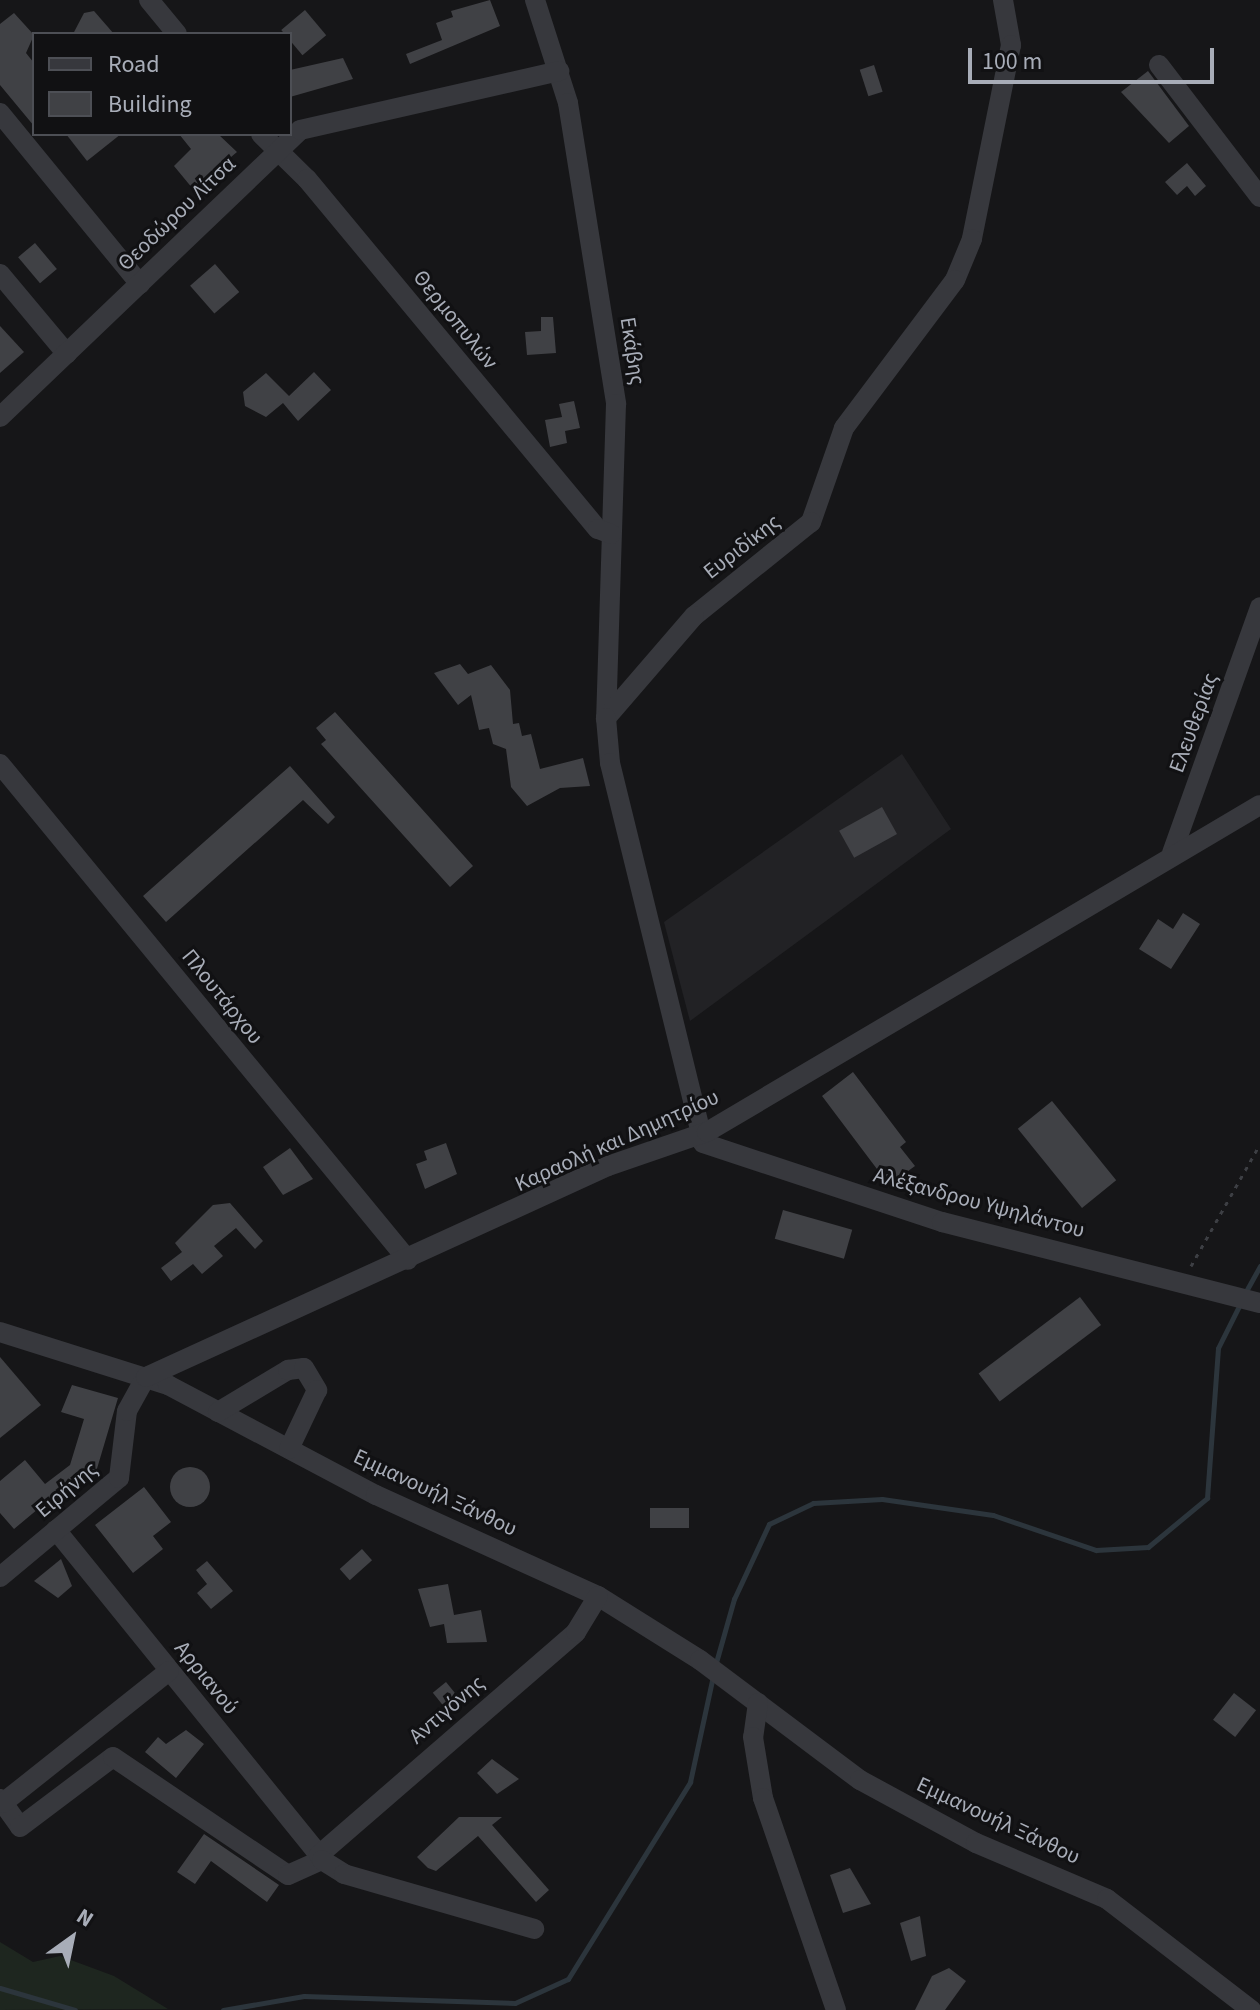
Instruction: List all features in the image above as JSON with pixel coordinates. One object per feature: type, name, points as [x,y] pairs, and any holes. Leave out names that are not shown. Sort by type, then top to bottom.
[{"type":"street","points":[[149,0],[175,32]]},
{"type":"street","name":"Εκάβης","points":[[535,0],[559,71],[616,404],[606,718]]},
{"type":"street","name":"Ευριδίκης","points":[[606,718],[694,616],[811,522],[844,428],[955,280],[972,239],[1011,45],[1003,0]]},
{"type":"street","points":[[1159,65],[1260,197]]},
{"type":"street","name":"Θεοδώρου Λίτσα","points":[[0,417],[277,150],[305,128],[559,71]]},
{"type":"street","points":[[0,113],[140,284]]},
{"type":"street","name":"Θερμοπυλών","points":[[263,136],[598,529],[611,534]]},
{"type":"street","points":[[0,274],[67,354]]},
{"type":"street","name":"Ελευθερίας","points":[[1172,853],[1260,607]]},
{"type":"street","points":[[606,718],[610,763],[699,1134]]},
{"type":"street","name":"Πλουτάρχου","points":[[0,764],[408,1260]]},
{"type":"street","name":"Καραολή και Δημητρίου","points":[[146,1377],[408,1260],[608,1166],[699,1134],[1172,853],[1260,805]]},
{"type":"street","name":"Αλέξανδρου Υψηλάντου","points":[[699,1134],[740,1157],[942,1222],[1038,1242],[1178,1287],[1233,1294],[1257,1302]]},
{"type":"street","points":[[0,1332],[146,1377]]},
{"type":"street","points":[[218,1412],[288,1370],[304,1368],[317,1390],[289,1449]]},
{"type":"street","name":"Εμμανουήλ Ξάνθου","points":[[146,1377],[289,1449],[598,1596],[700,1660],[897,1801],[1107,1899],[1251,2010]]},
{"type":"street","name":"Ειρήνης","points":[[0,1577],[121,1474],[127,1411],[146,1377]]},
{"type":"street","name":"Αρριανού","points":[[56,1530],[320,1858]]},
{"type":"street","name":"Αντιγόνης","points":[[320,1858],[576,1632],[598,1596]]},
{"type":"street","points":[[169,1671],[2,1801],[20,1827],[113,1757],[284,1873],[320,1858],[344,1874],[534,1929]]},
{"type":"street","points":[[758,1703],[753,1737],[763,1798],[836,2010]]},
{"type":"path","points":[[1178,1287],[1260,1144]]},
{"type":"shaded area","points":[[902,754],[951,829],[690,1021],[664,922]]},
{"type":"shaded area","points":[[0,1942],[33,1962],[60,1956],[114,1976],[168,2009],[0,2010]]},
{"type":"building","points":[[490,0],[500,26],[410,64],[406,54],[442,40],[436,23],[453,17],[451,11]]},
{"type":"building","points":[[305,10],[326,35],[302,55],[292,43],[292,32],[281,30]]},
{"type":"building","points":[[94,11],[112,32],[74,32],[84,13]]},
{"type":"building","points":[[14,13],[32,33],[26,53],[32,60],[32,124],[0,85],[0,24]]},
{"type":"building","points":[[343,58],[353,79],[292,96],[292,70]]},
{"type":"building","points":[[874,65],[883,92],[868,96],[860,70]]},
{"type":"building","points":[[1148,71],[1189,126],[1169,143],[1121,92]]},
{"type":"building","points":[[68,136],[118,136],[87,161]]},
{"type":"building","points":[[181,136],[220,136],[237,152],[193,189],[174,166],[191,149]]},
{"type":"building","points":[[1187,163],[1206,186],[1195,196],[1187,186],[1177,195],[1165,182]]},
{"type":"building","points":[[35,243],[57,269],[40,283],[18,257]]},
{"type":"building","points":[[215,264],[239,292],[214,314],[190,286]]},
{"type":"building","points":[[541,317],[553,317],[556,353],[527,355],[525,332],[541,331]]},
{"type":"building","points":[[0,326],[24,352],[0,373]]},
{"type":"building","points":[[314,372],[331,390],[298,421],[283,403],[266,417],[245,406],[243,392],[266,373],[289,396]]},
{"type":"building","points":[[574,401],[580,428],[565,431],[567,443],[550,447],[545,420],[562,417],[559,404]]},
{"type":"building","points":[[460,664],[468,674],[491,665],[510,690],[513,724],[519,723],[522,736],[531,734],[540,769],[583,758],[590,786],[560,788],[527,806],[511,787],[506,749],[493,744],[489,728],[479,730],[471,695],[458,705],[434,673]]},
{"type":"building","points":[[335,712],[473,866],[450,887],[321,744],[326,740],[316,728]]},
{"type":"building","points":[[290,766],[335,817],[328,824],[303,800],[166,922],[143,896]]},
{"type":"building","points":[[882,807],[897,834],[854,858],[839,831]]},
{"type":"building","points":[[1183,913],[1200,924],[1171,969],[1139,949],[1158,919],[1173,929]]},
{"type":"building","points":[[853,1072],[906,1142],[900,1147],[915,1166],[889,1185],[822,1096]]},
{"type":"building","points":[[1052,1101],[1116,1180],[1082,1208],[1018,1129]]},
{"type":"building","points":[[446,1143],[457,1174],[425,1189],[416,1164],[427,1160],[424,1151]]},
{"type":"building","points":[[290,1148],[313,1179],[283,1195],[263,1167]]},
{"type":"building","points":[[230,1203],[263,1241],[255,1249],[236,1228],[214,1246],[223,1256],[202,1274],[193,1264],[171,1281],[161,1268],[182,1252],[175,1243],[213,1205]]},
{"type":"building","points":[[783,1210],[852,1230],[844,1259],[775,1239]]},
{"type":"building","points":[[1080,1297],[1101,1325],[1000,1401],[979,1373]]},
{"type":"building","points":[[0,1357],[41,1405],[0,1438]]},
{"type":"building","points":[[72,1385],[118,1398],[96,1472],[72,1489],[68,1484],[14,1529],[0,1513],[0,1481],[25,1460],[45,1484],[70,1465],[84,1419],[61,1412]]},
{"type":"building","points":[[190,1467],[204,1473],[210,1487],[204,1501],[190,1507],[176,1501],[170,1487],[176,1473]]},
{"type":"building","points":[[144,1487],[171,1522],[153,1536],[163,1549],[133,1573],[95,1525]]},
{"type":"building","points":[[650,1508],[689,1508],[689,1528],[650,1528]]},
{"type":"building","points":[[362,1549],[372,1560],[350,1580],[340,1569]]},
{"type":"building","points":[[61,1559],[72,1586],[58,1598],[34,1581]]},
{"type":"building","points":[[207,1561],[233,1591],[211,1609],[197,1593],[207,1584],[196,1570]]},
{"type":"building","points":[[448,1584],[454,1615],[481,1610],[487,1642],[447,1643],[444,1624],[430,1627],[418,1589]]},
{"type":"building","points":[[446,1682],[464,1704],[450,1714],[433,1693]]},
{"type":"building","points":[[1234,1693],[1256,1710],[1235,1737],[1213,1720]]},
{"type":"building","points":[[186,1730],[204,1744],[176,1778],[145,1752],[158,1737],[166,1744]]},
{"type":"building","points":[[492,1759],[519,1779],[497,1794],[477,1773]]},
{"type":"building","points":[[459,1817],[502,1817],[492,1825],[549,1890],[536,1902],[478,1836],[436,1871],[428,1868],[417,1857]]},
{"type":"building","points":[[204,1834],[279,1885],[267,1902],[211,1861],[195,1884],[177,1872]]},
{"type":"building","points":[[850,1868],[871,1904],[843,1913],[830,1875]]},
{"type":"building","points":[[920,1916],[926,1956],[911,1961],[900,1923]]},
{"type":"building","points":[[949,1968],[966,1981],[945,2010],[915,2010],[932,1976]]},
{"type":"waterway","points":[[1245,1293],[1260,1266]]},
{"type":"waterway","points":[[715,1666],[734,1599],[769,1524],[813,1503],[882,1499],[993,1515],[1096,1550],[1148,1547],[1207,1498],[1218,1348],[1241,1302]]},
{"type":"waterway","points":[[223,2010],[304,1996],[515,2003],[568,1979],[690,1782],[713,1676]]},
{"type":"waterway","points":[[0,1988],[75,2010]]}]
